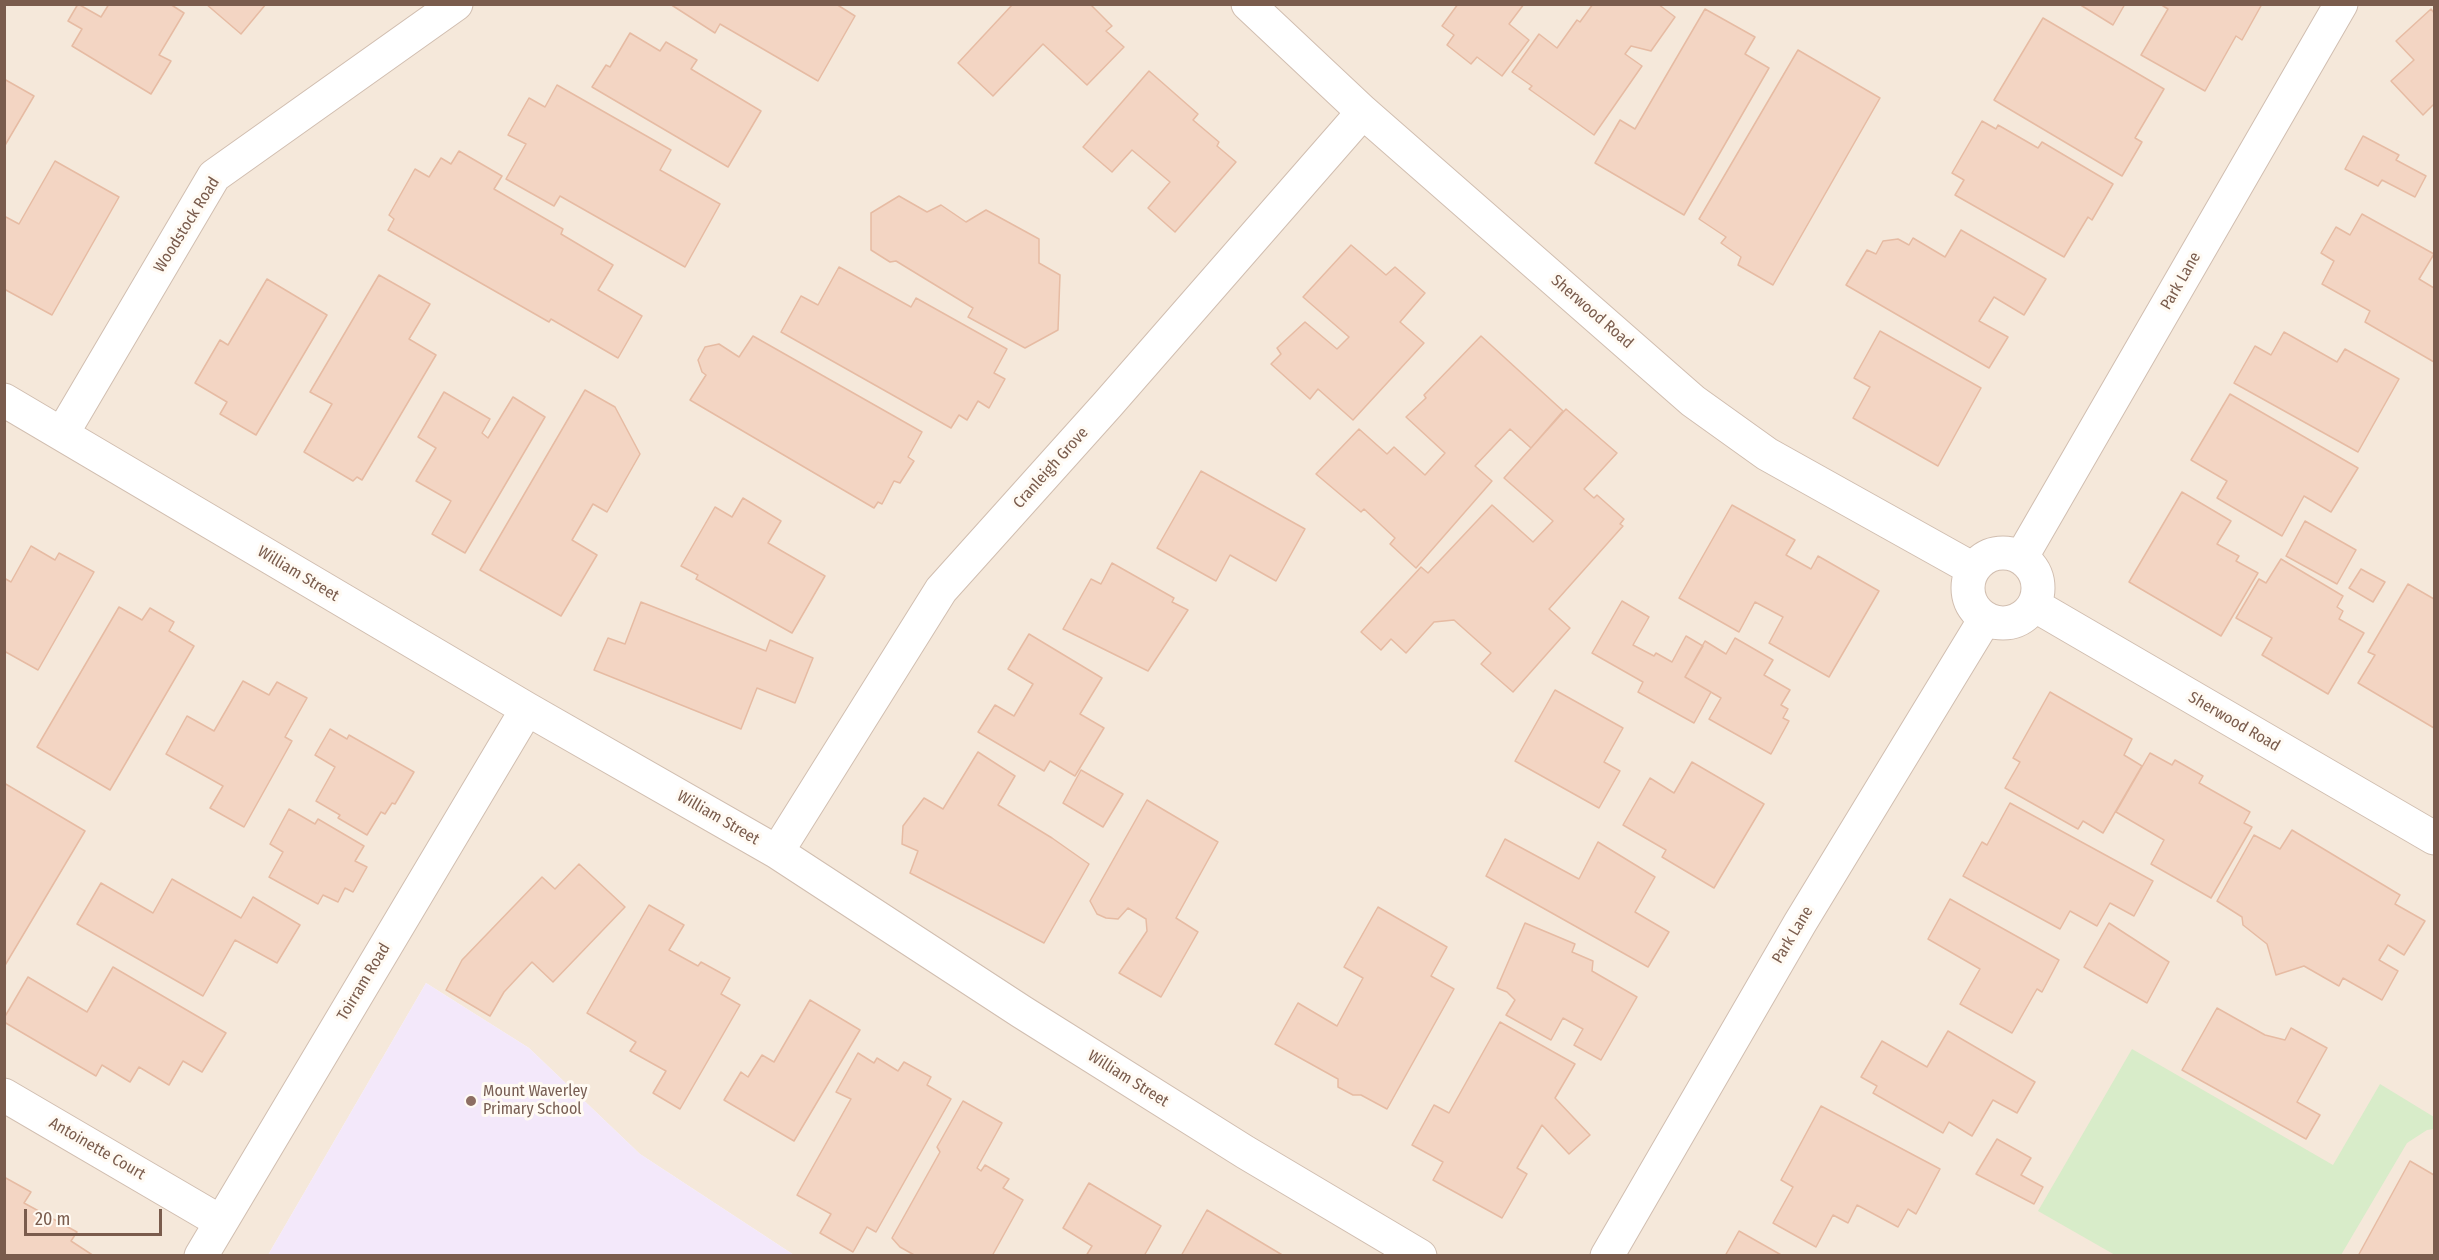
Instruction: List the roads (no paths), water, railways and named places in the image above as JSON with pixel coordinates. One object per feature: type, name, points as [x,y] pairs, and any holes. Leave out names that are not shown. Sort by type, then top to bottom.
[{"type":"street","name":"Woodstock Road","points":[[62,434],[214,176],[456,4]]},
{"type":"street","name":"Sherwood Road","points":[[1248,4],[1363,112],[1693,400],[1767,454],[1973,569]]},
{"type":"street","name":"Park Lane","points":[[2021,558],[2341,4]]},
{"type":"street","name":"Cranleigh Grove","points":[[777,852],[941,590],[1363,112]]},
{"type":"street","name":"William Street","points":[[4,400],[527,709],[777,852],[1042,1025],[1245,1152],[1420,1256]]},
{"type":"street","points":[[1995,554],[2009,554],[2021,558],[2031,567],[2038,579],[2038,593],[2034,605],[2025,616],[2012,622],[1998,623],[1985,619],[1975,609],[1969,596],[1969,582],[1973,569],[1983,560],[1995,554]]},
{"type":"street","name":"Sherwood Road","points":[[2034,605],[2434,838]]},
{"type":"street","name":"Park Lane","points":[[1607,1256],[1800,923],[1985,619]]},
{"type":"street","name":"Toirram Road","points":[[201,1256],[527,709]]},
{"type":"street","name":"Antoinette Court","points":[[4,1095],[221,1222]]},
{"type":"place","name":"Mount Waverley Primary School","points":[[471,1101]]}]
